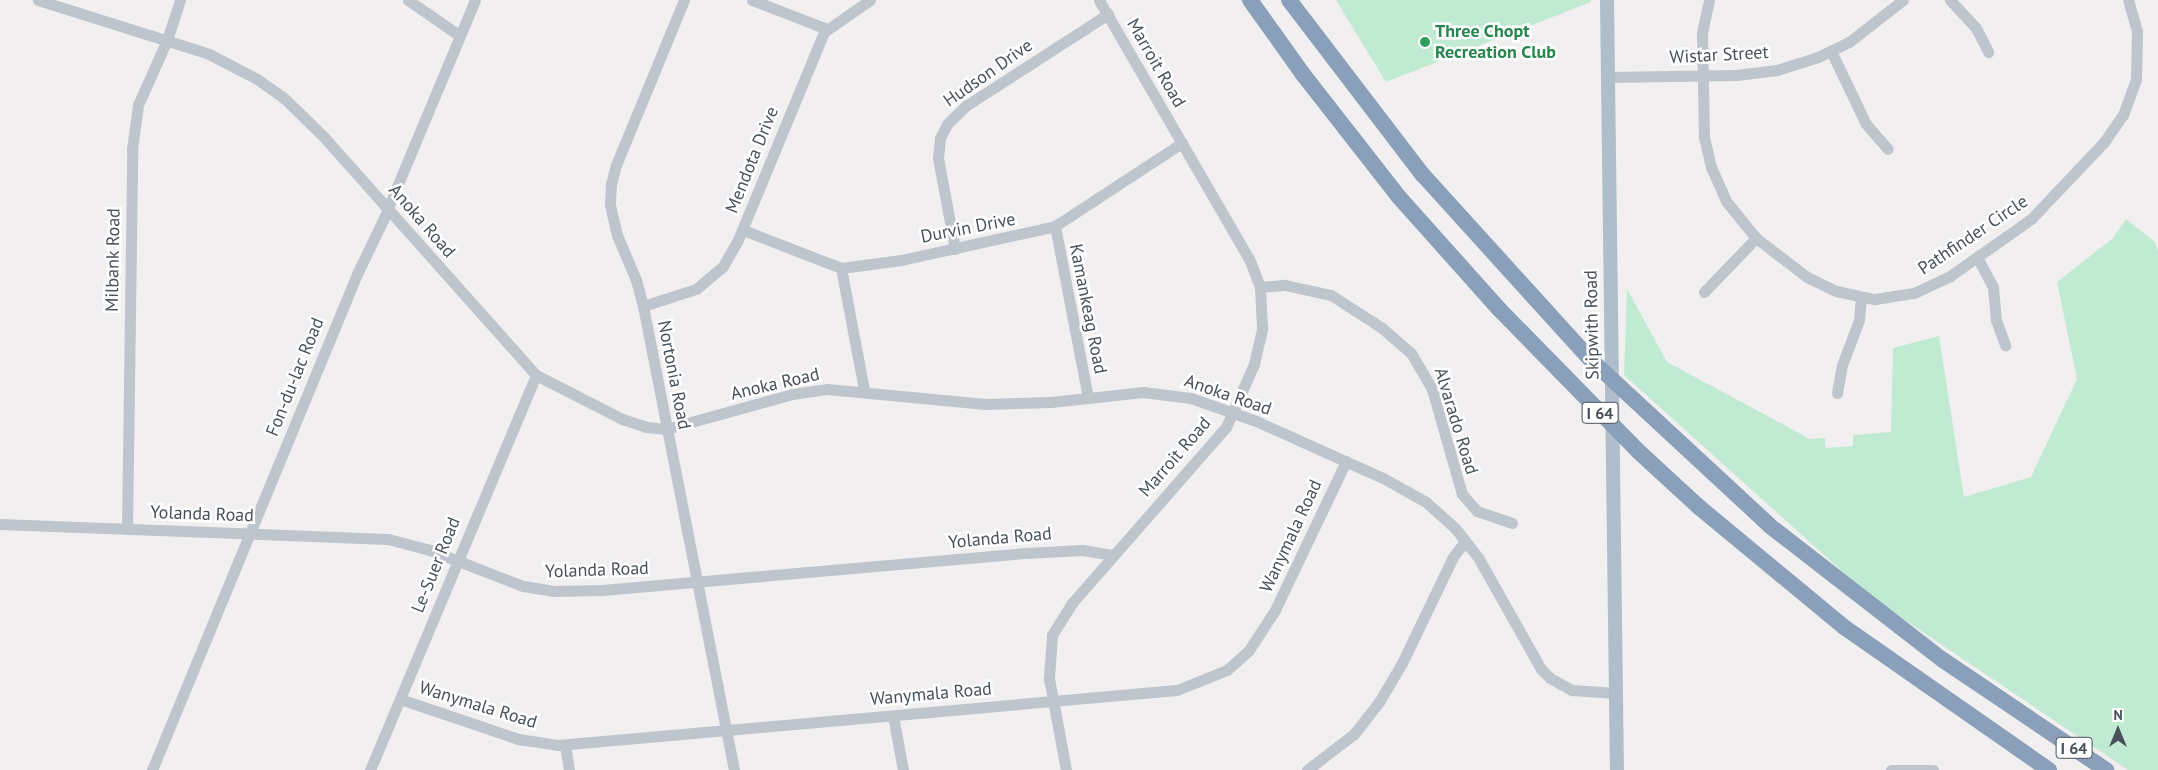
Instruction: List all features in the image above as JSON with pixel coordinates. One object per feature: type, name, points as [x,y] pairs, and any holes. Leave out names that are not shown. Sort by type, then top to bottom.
[{"type":"highway","name":"I 64","points":[[1250,0],[1302,73],[1404,202],[1499,310],[1638,451],[1699,507],[1844,627],[2048,770]]},
{"type":"highway","name":"I 64","points":[[1289,0],[1423,175],[1591,360],[1770,526],[1943,660],[2106,770]]},
{"type":"main road","name":"Skipwith Road","points":[[1606,0],[1618,770]]},
{"type":"street","name":"Anoka Road","points":[[38,0],[167,40],[236,66],[284,98],[323,136],[536,375],[622,419],[647,427],[666,429],[792,394],[827,389],[864,390],[985,404],[1088,398],[1143,392],[1166,394],[1232,412],[1346,461],[1426,502],[1465,541],[1480,560],[1540,669],[1550,678],[1572,690],[1616,692]]},
{"type":"street","name":"Milbank Road","points":[[127,529],[132,149],[138,105],[167,40],[180,0]]},
{"type":"street","points":[[408,0],[460,36]]},
{"type":"street","name":"Fon-du-lac Road","points":[[152,770],[357,274],[475,0]]},
{"type":"street","name":"Nortonia Road","points":[[684,0],[611,184],[613,221],[636,280],[642,306],[734,770]]},
{"type":"street","points":[[752,0],[827,29],[870,0]]},
{"type":"street","name":"Marroit Road","points":[[1066,770],[1053,702],[1049,667],[1052,635],[1072,603],[1226,427],[1259,348],[1262,328],[1260,286],[1245,252],[1099,0]]},
{"type":"street","name":"Pathfinder Circle","points":[[1709,0],[1702,32],[1704,137],[1711,167],[1726,200],[1756,238],[1821,285],[1861,298],[1914,293],[1937,284],[1977,257],[2051,200],[2104,142],[2123,115],[2135,85],[2138,60],[2136,25],[2128,0]]},
{"type":"street","name":"Wistar Street","points":[[1608,77],[1702,76],[1777,70],[1832,51],[1882,19],[1904,0]]},
{"type":"street","points":[[1950,0],[1976,28],[1988,52]]},
{"type":"street","name":"Hudson Drive","points":[[955,249],[938,158],[940,138],[947,124],[967,105],[1108,14]]},
{"type":"street","name":"Mendota Drive","points":[[642,306],[685,294],[708,281],[723,266],[743,230],[827,29]]},
{"type":"street","points":[[1832,51],[1866,124],[1888,149]]},
{"type":"street","name":"Durvin Drive","points":[[841,268],[955,249],[1055,226],[1182,143]]},
{"type":"street","name":"Kamankeag Road","points":[[1055,226],[1088,398]]},
{"type":"street","points":[[743,230],[841,268],[864,390]]},
{"type":"street","points":[[1704,292],[1756,238]]},
{"type":"street","points":[[1977,257],[1993,287],[1996,320],[2005,345]]},
{"type":"street","name":"Alvarado Road","points":[[1260,286],[1286,285],[1331,295],[1382,328],[1411,353],[1432,389],[1462,494],[1477,511],[1512,523]]},
{"type":"street","points":[[1837,393],[1842,365],[1860,320],[1861,298]]},
{"type":"street","name":"Le-Suer Road","points":[[370,770],[536,375]]},
{"type":"street","name":"Wanymala Road","points":[[400,699],[518,739],[565,745],[1177,690],[1227,670],[1249,650],[1272,616],[1346,461]]},
{"type":"street","name":"Yolanda Road","points":[[0,524],[251,532],[388,540],[457,561],[523,586],[553,591],[1026,553],[1082,550],[1113,555]]},
{"type":"street","points":[[1308,770],[1354,734],[1379,702],[1402,663],[1453,557],[1465,541]]},
{"type":"street","points":[[893,716],[903,770]]},
{"type":"street","points":[[565,745],[568,770]]},
{"type":"street","points":[[1892,770],[1933,770]]},
{"type":"green space","name":"Three Chopt Recreation Club","points":[[1336,0],[1591,0],[1591,2],[1386,82]]},
{"type":"green space","points":[[2126,219],[2155,242],[2158,250],[2158,770],[2128,770],[1872,598],[1624,375],[1627,289],[1667,362],[1810,439],[1825,438],[1825,448],[1853,446],[1853,435],[1891,432],[1893,348],[1939,336],[1964,497],[2031,477],[2077,379],[2057,282],[2112,239]]},
{"type":"place","name":"Three Chopt Recreation Club","points":[[1425,42]]}]
